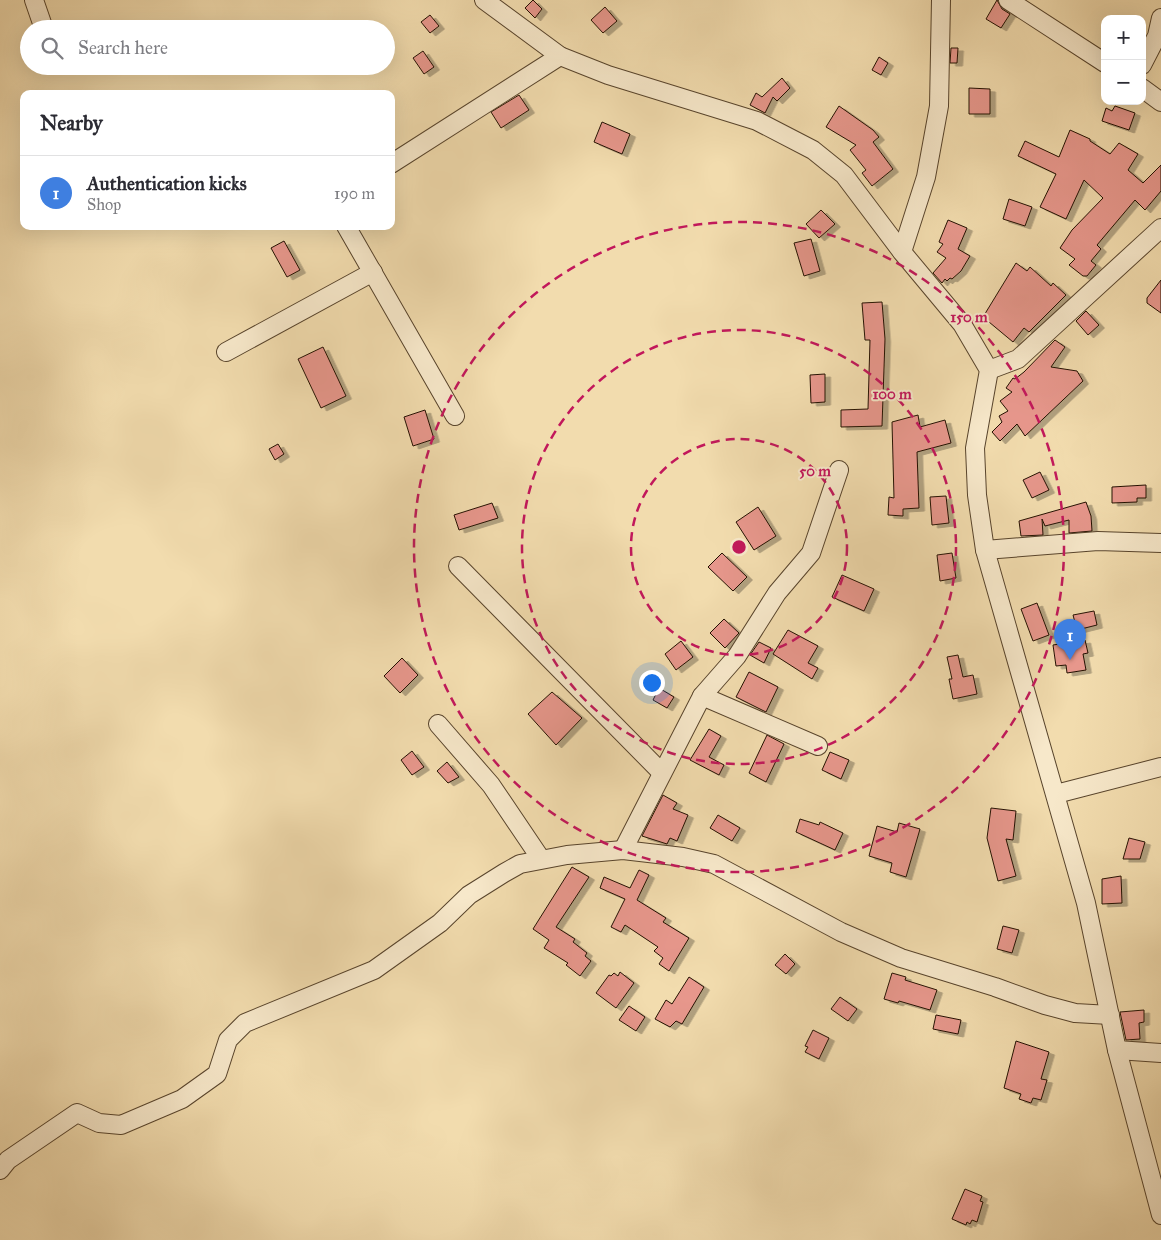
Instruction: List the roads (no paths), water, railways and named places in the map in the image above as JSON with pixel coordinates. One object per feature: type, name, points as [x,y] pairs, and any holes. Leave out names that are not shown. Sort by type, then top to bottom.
[{"type":"street","points":[[34,0],[41,20]]},
{"type":"street","points":[[484,0],[560,56],[608,75],[757,121],[813,150],[844,175],[902,252],[962,324],[989,370],[975,448],[977,495],[985,550],[1086,903],[1118,1050],[1161,1215]]},
{"type":"street","points":[[902,252],[926,178],[939,106],[941,0]]},
{"type":"street","points":[[1008,0],[1101,60]]},
{"type":"street","points":[[1145,60],[1157,36],[1161,18]]},
{"type":"street","points":[[395,161],[560,56]]},
{"type":"street","points":[[1146,91],[1161,102]]},
{"type":"street","points":[[989,370],[1018,358],[1161,228]]},
{"type":"street","points":[[348,230],[455,416]]},
{"type":"street","points":[[226,352],[372,272]]},
{"type":"street","points":[[623,850],[702,696],[737,656],[777,593],[811,553],[839,470]]},
{"type":"street","points":[[985,550],[1098,541],[1161,543]]},
{"type":"street","points":[[458,566],[662,773]]},
{"type":"street","points":[[702,696],[818,746]]},
{"type":"street","points":[[438,724],[491,785],[541,859]]},
{"type":"street","points":[[1056,794],[1161,767]]},
{"type":"street","points":[[0,1170],[8,1160],[78,1113],[99,1123],[121,1125],[182,1099],[217,1074],[228,1040],[245,1023],[374,970],[440,922],[469,895],[520,864],[541,859],[623,850],[683,857],[714,864],[841,932],[901,958],[995,987],[1045,1006],[1075,1013],[1110,1015]]},
{"type":"street","points":[[1118,1050],[1161,1053]]},
{"type":"place","name":"Authentication kicks","points":[[1070,660]]}]
